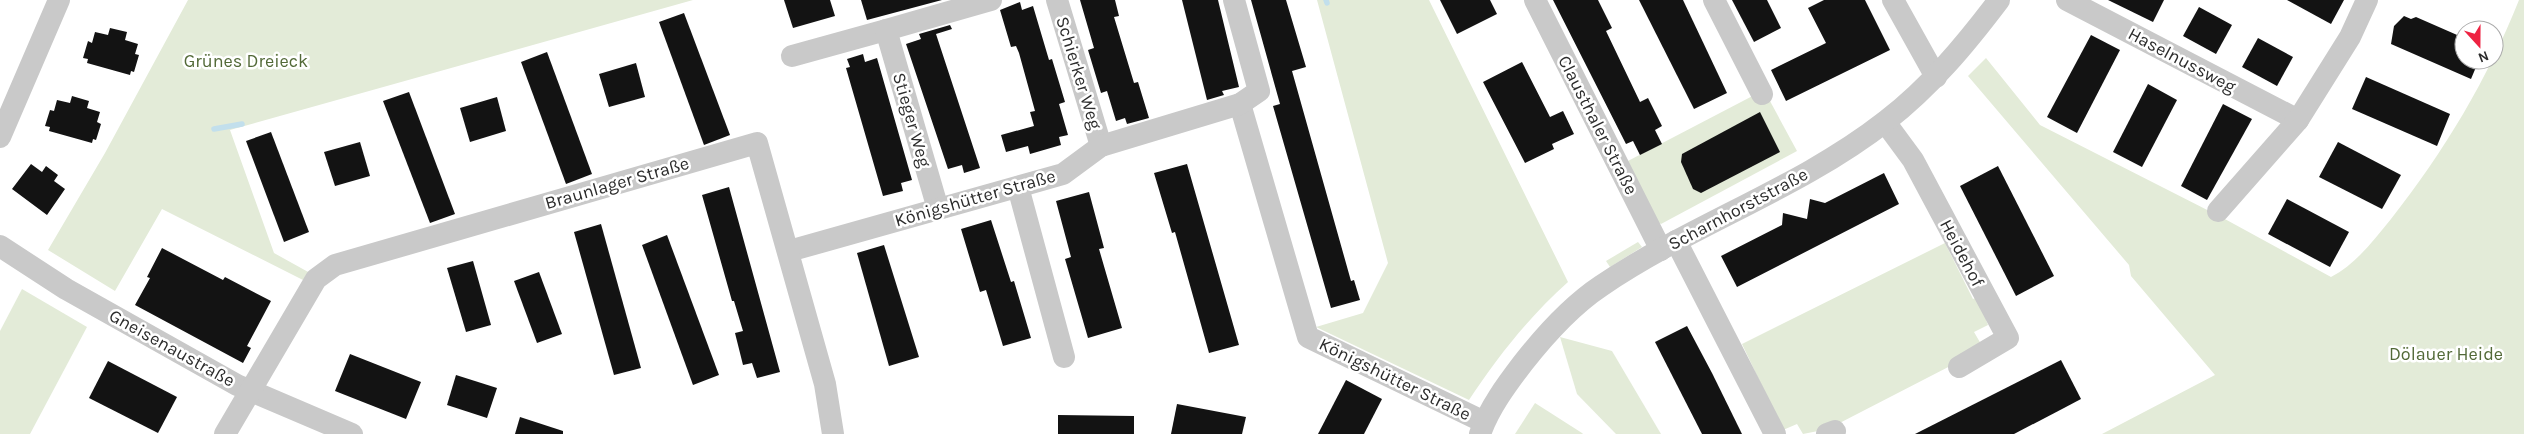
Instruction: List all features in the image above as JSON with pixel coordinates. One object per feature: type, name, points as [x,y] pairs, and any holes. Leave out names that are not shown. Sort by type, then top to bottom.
[{"type":"street","points":[[0,136],[59,0]]},
{"type":"street","points":[[792,56],[991,0]]},
{"type":"street","name":"Schierker Weg","points":[[1057,0],[1101,146]]},
{"type":"street","name":"Königshütter Straße","points":[[789,252],[1063,174],[1101,146],[1240,104],[1259,91],[1234,0]]},
{"type":"street","name":"Clausthaler Straße","points":[[1535,0],[1668,246]]},
{"type":"street","points":[[1714,0],[1762,94]]},
{"type":"street","points":[[1893,0],[1936,78]]},
{"type":"street","name":"Scharnhorststraße","points":[[1482,428],[1512,378],[1547,334],[1600,287],[1668,246],[1806,174],[1885,122],[1936,78],[1999,0]]},
{"type":"street","name":"Haselnussweg","points":[[2066,0],[2298,120]]},
{"type":"street","points":[[2218,210],[2298,120],[2350,36],[2367,0]]},
{"type":"street","name":"Stieger Weg","points":[[886,30],[938,209]]},
{"type":"street","name":"Königshütter Straße","points":[[1240,104],[1308,337],[1482,428]]},
{"type":"street","name":"Heidehof","points":[[1885,122],[1912,160],[2008,338],[1959,367]]},
{"type":"street","name":"Braunlager Straße","points":[[250,391],[316,279],[335,265],[758,143],[825,384],[833,434]]},
{"type":"street","points":[[1018,187],[1064,357]]},
{"type":"street","name":"Gneisenaustraße","points":[[0,246],[66,289],[250,391],[352,434]]},
{"type":"street","points":[[1668,246],[1775,434]]},
{"type":"street","points":[[225,434],[250,391]]},
{"type":"green space","name":"Grünes Dreieck","points":[[188,0],[693,0],[230,130],[274,253],[310,273],[303,280],[162,209],[115,291],[48,250],[105,153]]},
{"type":"green space","points":[[1317,0],[1429,0],[1568,282],[1540,309],[1515,338],[1469,400],[1316,327],[1363,313],[1388,263]]},
{"type":"green space","name":"Dölauer Heide","points":[[2519,0],[2524,0],[2524,434],[2102,434],[2215,375],[2131,276],[2129,265],[1968,76],[1986,58],[2040,125],[2223,218],[2331,277],[2348,266],[2371,244],[2410,194],[2447,141],[2487,70],[2504,70],[2504,35]]},
{"type":"green space","points":[[1764,90],[1797,151],[1661,224],[1658,222],[1626,162]]},
{"type":"green space","points":[[1638,242],[1642,247],[1610,267],[1606,261]]},
{"type":"green space","points":[[1945,243],[1973,299],[1978,297],[1988,325],[1974,332],[1981,344],[1958,362],[1828,429],[1803,434],[1797,424],[1783,430],[1742,344]]},
{"type":"green space","points":[[22,289],[87,327],[30,434],[0,434],[0,331]]},
{"type":"green space","points":[[1560,337],[1612,351],[1661,434],[1616,434],[1577,394]]},
{"type":"green space","points":[[1535,403],[1582,433],[1583,434],[1515,434]]},
{"type":"building","points":[[784,0],[830,0],[835,16],[793,28]]},
{"type":"building","points":[[861,0],[942,0],[867,20]]},
{"type":"building","points":[[1080,0],[1115,0],[1119,16],[1114,17],[1134,83],[1138,82],[1149,118],[1127,124],[1125,118],[1116,121],[1107,91],[1101,93],[1088,50],[1094,48]]},
{"type":"building","points":[[1182,0],[1218,0],[1239,87],[1222,91],[1224,95],[1207,100]]},
{"type":"building","points":[[1251,0],[1286,0],[1306,67],[1292,71],[1351,281],[1354,280],[1360,300],[1331,308],[1273,106],[1280,104]]},
{"type":"building","points":[[1440,0],[1490,0],[1497,14],[1457,34]]},
{"type":"building","points":[[1553,0],[1598,0],[1612,28],[1606,31],[1640,102],[1648,98],[1662,126],[1655,130],[1662,144],[1640,155],[1633,141],[1626,144]]},
{"type":"building","points":[[1639,0],[1683,0],[1727,93],[1694,109]]},
{"type":"building","points":[[1732,0],[1767,0],[1781,28],[1754,42]]},
{"type":"building","points":[[1824,0],[1865,0],[1890,50],[1786,101],[1771,70],[1826,43],[1808,8]]},
{"type":"building","points":[[2108,0],[2164,0],[2153,22]]},
{"type":"building","points":[[2287,0],[2344,0],[2331,24]]},
{"type":"building","points":[[1020,2],[1022,10],[1033,6],[1049,60],[1052,59],[1065,102],[1059,104],[1068,135],[1059,137],[1061,145],[1030,154],[1028,146],[1006,152],[1001,135],[1034,126],[1030,112],[1035,111],[1019,53],[1016,46],[1011,47],[1000,10]]},
{"type":"building","points":[[2199,7],[2232,25],[2216,54],[2183,36]]},
{"type":"building","points":[[684,13],[730,135],[704,145],[659,22]]},
{"type":"building","points":[[2404,16],[2411,19],[2416,17],[2454,34],[2454,70],[2475,70],[2471,79],[2391,44],[2394,26]]},
{"type":"building","points":[[950,25],[952,29],[936,34],[980,168],[964,173],[962,165],[948,169],[906,44],[921,39],[919,34]]},
{"type":"building","points":[[110,28],[127,32],[125,40],[138,44],[135,54],[139,55],[134,72],[131,71],[130,75],[87,63],[88,59],[83,58],[88,41],[92,43],[95,32],[108,35]]},
{"type":"building","points":[[2091,35],[2120,50],[2077,133],[2047,117]]},
{"type":"building","points":[[2258,38],[2293,57],[2277,86],[2242,67]]},
{"type":"building","points":[[547,52],[592,174],[566,184],[521,62]]},
{"type":"building","points":[[863,54],[865,62],[877,58],[912,180],[901,183],[903,191],[883,196],[846,68],[850,67],[847,59]]},
{"type":"building","points":[[1522,62],[1550,117],[1563,111],[1574,134],[1552,144],[1554,149],[1525,163],[1483,82]]},
{"type":"building","points":[[636,63],[645,97],[609,107],[599,74]]},
{"type":"building","points":[[2366,77],[2450,114],[2437,146],[2352,109]]},
{"type":"building","points":[[2148,84],[2177,100],[2142,167],[2113,152]]},
{"type":"building","points":[[409,92],[455,214],[430,223],[383,101]]},
{"type":"building","points":[[72,96],[89,101],[87,108],[100,112],[97,122],[101,124],[96,140],[93,139],[92,143],[49,131],[50,127],[45,126],[50,110],[54,111],[57,100],[70,103]]},
{"type":"building","points":[[497,97],[506,131],[470,142],[460,108]]},
{"type":"building","points":[[2223,104],[2252,119],[2207,200],[2181,186]]},
{"type":"building","points":[[1760,112],[1780,152],[1701,193],[1693,189],[1681,162],[1682,154]]},
{"type":"building","points":[[271,132],[309,232],[284,242],[246,141]]},
{"type":"building","points":[[360,142],[370,176],[335,186],[324,152]]},
{"type":"building","points":[[2338,142],[2401,175],[2382,209],[2319,177]]},
{"type":"building","points":[[31,164],[42,172],[46,166],[58,175],[54,181],[65,189],[47,215],[12,189]]},
{"type":"building","points":[[1187,164],[1239,345],[1209,353],[1175,232],[1172,233],[1154,173]]},
{"type":"building","points":[[1998,166],[2054,276],[2016,296],[1960,186]]},
{"type":"building","points":[[1884,173],[1899,204],[1737,287],[1721,256],[1782,225],[1783,213],[1807,219],[1810,199],[1825,203]]},
{"type":"building","points":[[729,187],[780,372],[757,378],[752,363],[743,365],[735,333],[743,331],[734,301],[732,301],[702,195]]},
{"type":"building","points":[[1089,192],[1104,248],[1099,249],[1122,328],[1088,338],[1065,259],[1071,257],[1056,201]]},
{"type":"building","points":[[2287,199],[2349,232],[2330,267],[2268,234]]},
{"type":"building","points":[[991,220],[1011,282],[1014,281],[1031,338],[1003,346],[986,290],[980,292],[961,229]]},
{"type":"building","points":[[601,224],[641,368],[614,375],[574,232]]},
{"type":"building","points":[[667,235],[719,375],[693,385],[642,245]]},
{"type":"building","points":[[884,245],[919,357],[889,366],[857,253]]},
{"type":"building","points":[[162,248],[223,280],[225,277],[271,301],[247,346],[251,348],[243,363],[135,305],[150,278],[147,277]]},
{"type":"building","points":[[473,261],[491,325],[466,332],[447,268]]},
{"type":"building","points":[[539,272],[562,334],[537,343],[514,281]]},
{"type":"building","points":[[1687,326],[1742,434],[1702,434],[1655,342]]},
{"type":"building","points":[[350,354],[421,382],[406,419],[335,391]]},
{"type":"building","points":[[2061,360],[2081,399],[2014,434],[1915,434]]},
{"type":"building","points":[[108,361],[177,397],[158,433],[89,398]]},
{"type":"building","points":[[456,375],[497,388],[487,418],[447,405]]},
{"type":"building","points":[[1346,380],[1382,399],[1364,434],[1318,434]]},
{"type":"building","points":[[1177,404],[1246,417],[1242,434],[1171,434]]},
{"type":"building","points":[[1058,415],[1134,416],[1134,434],[1058,434]]},
{"type":"building","points":[[520,417],[563,431],[563,434],[515,434]]},
{"type":"waterway","points":[[214,129],[242,124]]}]
